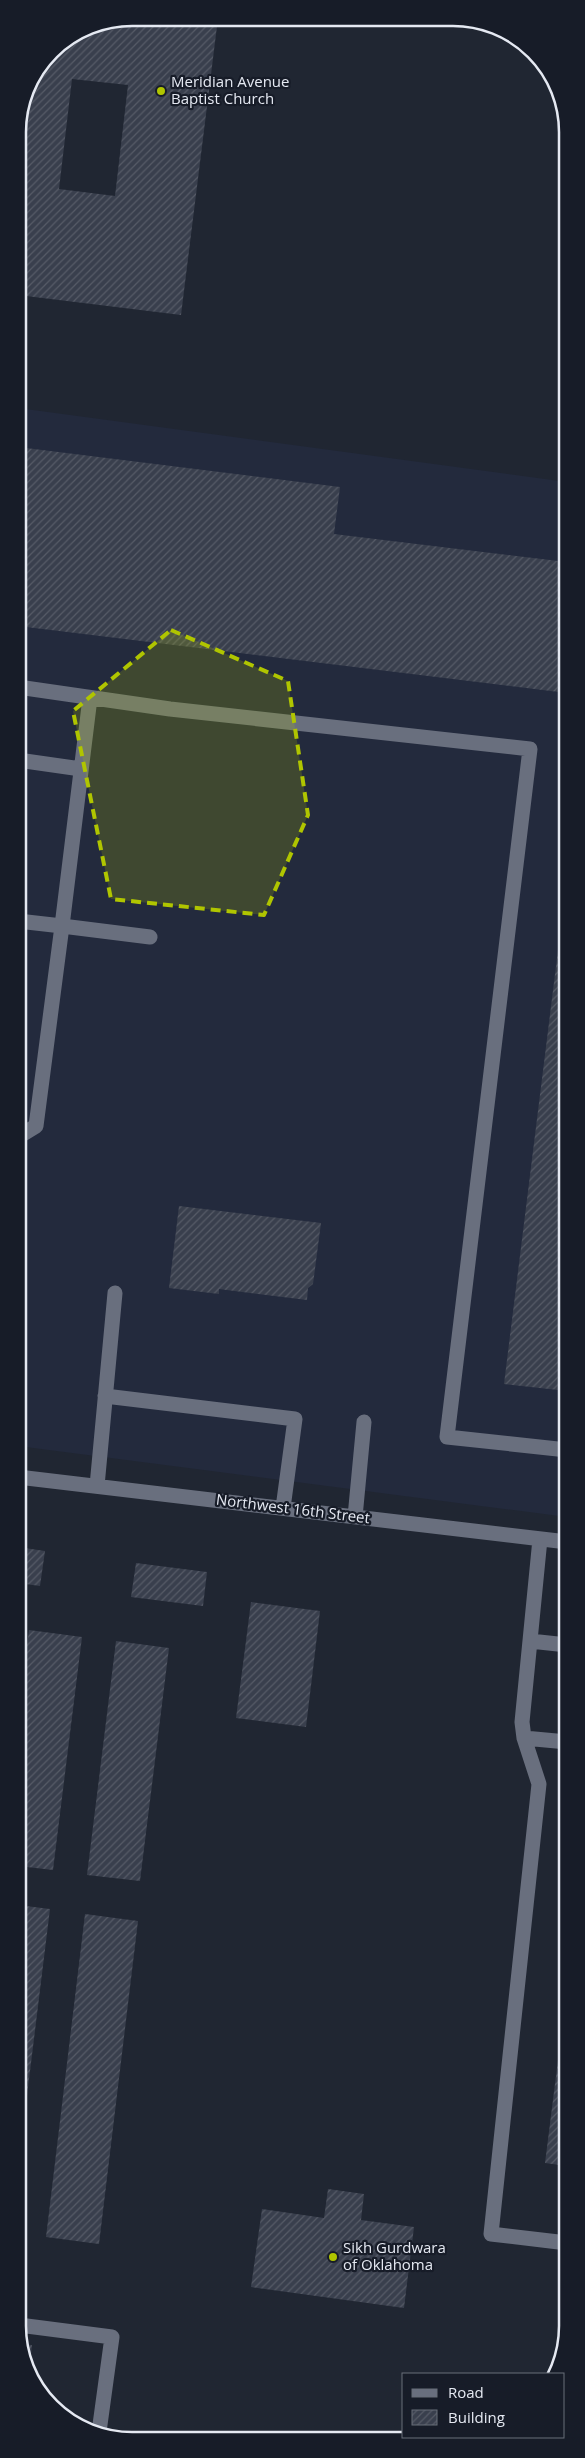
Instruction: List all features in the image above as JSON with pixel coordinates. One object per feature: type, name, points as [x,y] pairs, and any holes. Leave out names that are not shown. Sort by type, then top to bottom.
[{"type":"street","points":[[26,688],[170,709],[530,749],[447,1437],[559,1449]]},
{"type":"street","points":[[26,1132],[36,1126],[90,698]]},
{"type":"street","points":[[26,761],[81,769]]},
{"type":"street","points":[[26,922],[150,937]]},
{"type":"street","points":[[97,1486],[115,1293]]},
{"type":"street","points":[[105,1396],[295,1419],[283,1508]]},
{"type":"street","points":[[355,1516],[364,1422]]},
{"type":"street","name":"Northwest 16th Street","points":[[26,1478],[559,1541]]},
{"type":"street","points":[[540,1539],[522,1722],[524,1738],[539,1784],[491,2234],[559,2242]]},
{"type":"street","points":[[530,1641],[559,1644]]},
{"type":"street","points":[[524,1738],[559,1741]]},
{"type":"street","points":[[26,2326],[112,2337],[100,2426]]},
{"type":"highlighted area","points":[[171,630],[288,681],[308,815],[264,915],[111,899],[73,711]]},
{"type":"shaded area","points":[[26,409],[559,481],[559,1516],[26,1447]]},
{"type":"building","points":[[133,26],[217,26],[181,315],[26,296],[26,126],[30,105],[34,92],[48,68],[68,48],[92,34],[105,30]],"holes":[[[72,79],[128,85],[115,196],[59,189]]]},
{"type":"building","points":[[26,448],[340,487],[334,534],[559,561],[559,692],[26,627]]},
{"type":"building","points":[[559,942],[559,1390],[504,1384]]},
{"type":"building","points":[[179,1206],[321,1223],[313,1284],[308,1288],[307,1300],[219,1289],[219,1294],[169,1288]]},
{"type":"building","points":[[26,1548],[45,1551],[40,1586],[26,1584]]},
{"type":"building","points":[[136,1563],[207,1572],[203,1606],[131,1597]]},
{"type":"building","points":[[251,1602],[320,1611],[306,1727],[236,1718]]},
{"type":"building","points":[[29,1630],[82,1637],[53,1870],[26,1867],[26,1653]]},
{"type":"building","points":[[116,1641],[169,1648],[140,1881],[87,1875]]},
{"type":"building","points":[[26,1906],[50,1909],[26,2103]]},
{"type":"building","points":[[85,1914],[138,1921],[99,2244],[46,2237]]},
{"type":"building","points":[[559,2052],[559,2165],[545,2163]]},
{"type":"building","name":"Sikh Gurdwara of Oklahoma","points":[[328,2189],[364,2194],[361,2220],[414,2227],[404,2308],[251,2287],[262,2209],[324,2218]]},
{"type":"building","points":[[28,2345],[32,2345],[31,2355]]},
{"type":"place","name":"Meridian Avenue Baptist Church","points":[[161,91]]},
{"type":"place","name":"Sikh Gurdwara of Oklahoma","points":[[333,2257]]}]
